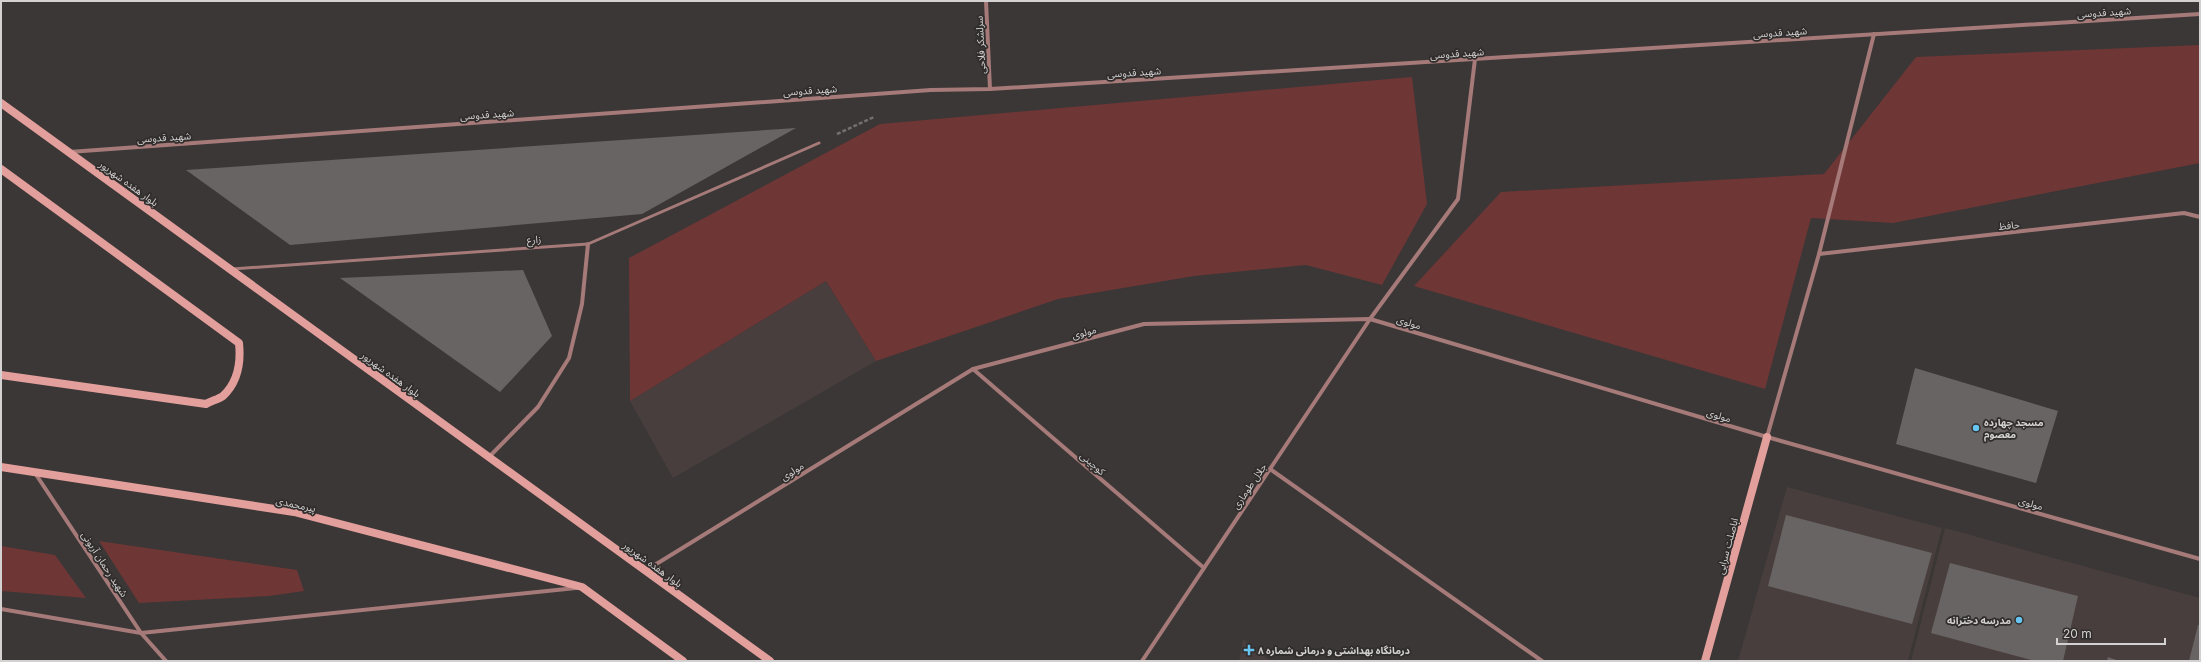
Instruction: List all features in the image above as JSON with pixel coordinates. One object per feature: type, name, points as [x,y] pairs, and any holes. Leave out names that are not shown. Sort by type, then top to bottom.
[{"type":"main road","name":"بلوار هفده شهریور","points":[[1,103],[770,661]]},
{"type":"main road","points":[[1,169],[239,343],[241,359],[234,381],[223,396],[206,404],[1,375]]},
{"type":"main road","name":"اباصلت سرابی","points":[[1705,661],[1767,437]]},
{"type":"main road","name":"پیرمحمدی","points":[[1,467],[294,512],[582,587]]},
{"type":"main road","points":[[582,587],[683,661]]},
{"type":"street","name":"سرلشکر فلاحی","points":[[986,1],[990,89]]},
{"type":"street","name":"شهید قدوسی","points":[[69,152],[923,90],[990,89],[2200,14]]},
{"type":"street","points":[[1767,437],[1819,254],[1874,34]]},
{"type":"street","name":"جلال طوماری","points":[[1142,661],[1370,319],[1458,199],[1475,60]]},
{"type":"street","name":"حافظ","points":[[1819,254],[2184,213],[2200,217]]},
{"type":"street","points":[[489,457],[538,407],[569,358],[582,304],[588,244]]},
{"type":"street","name":"مولوی","points":[[645,571],[973,369],[1144,324],[1370,319],[1767,437],[2200,559]]},
{"type":"street","name":"کوچینی","points":[[973,369],[1204,568]]},
{"type":"street","points":[[1270,469],[1542,661]]},
{"type":"street","name":"شهید رحمان آربونی","points":[[35,472],[141,633],[166,661]]},
{"type":"street","points":[[1,609],[141,633],[582,587]]},
{"type":"lane","name":"زارع","points":[[230,269],[588,244],[818,143]]},
{"type":"shaded area","points":[[2200,45],[2200,163],[1893,223],[1811,218],[1765,389],[1414,286],[1501,192],[1824,174],[1916,57]]},
{"type":"shaded area","points":[[1412,77],[1427,204],[1382,285],[1306,265],[1194,276],[1058,299],[876,361],[826,281],[630,401],[629,258],[880,124]]},
{"type":"shaded area","points":[[826,281],[876,361],[673,478],[630,401]]},
{"type":"shaded area","points":[[1787,487],[1942,528],[1908,661],[1738,661]]},
{"type":"shaded area","name":"مدرسه دخترانه","points":[[1945,528],[2200,598],[2200,661],[1911,661]]},
{"type":"shaded area","points":[[99,541],[297,570],[304,591],[269,596],[139,603]]},
{"type":"shaded area","points":[[1,546],[55,555],[86,598],[1,591]]},
{"type":"shaded area","name":"درمانگاه بهداشتی و درمانی شماره ۸","points":[[1243,639],[1270,661],[1239,661]]},
{"type":"building","points":[[796,128],[642,214],[290,245],[186,170]]},
{"type":"building","points":[[523,270],[552,336],[500,392],[340,278]]},
{"type":"building","name":"مسجد چهارده معصوم","points":[[1915,368],[2058,411],[2036,483],[1896,444]]},
{"type":"building","points":[[1786,515],[1932,553],[1912,624],[1768,586]]},
{"type":"building","points":[[1950,563],[2078,596],[2063,661],[2035,661],[1931,633]]},
{"type":"building","points":[[2198,625],[2200,625],[2200,661],[2189,661]]},
{"type":"building","points":[[2108,657],[2119,661],[2107,661]]},
{"type":"place","name":"مسجد چهارده معصوم","points":[[1976,428]]},
{"type":"place","name":"مدرسه دخترانه","points":[[2019,620]]},
{"type":"place","name":"درمانگاه بهداشتی و درمانی شماره ۸","points":[[1249,650]]}]
